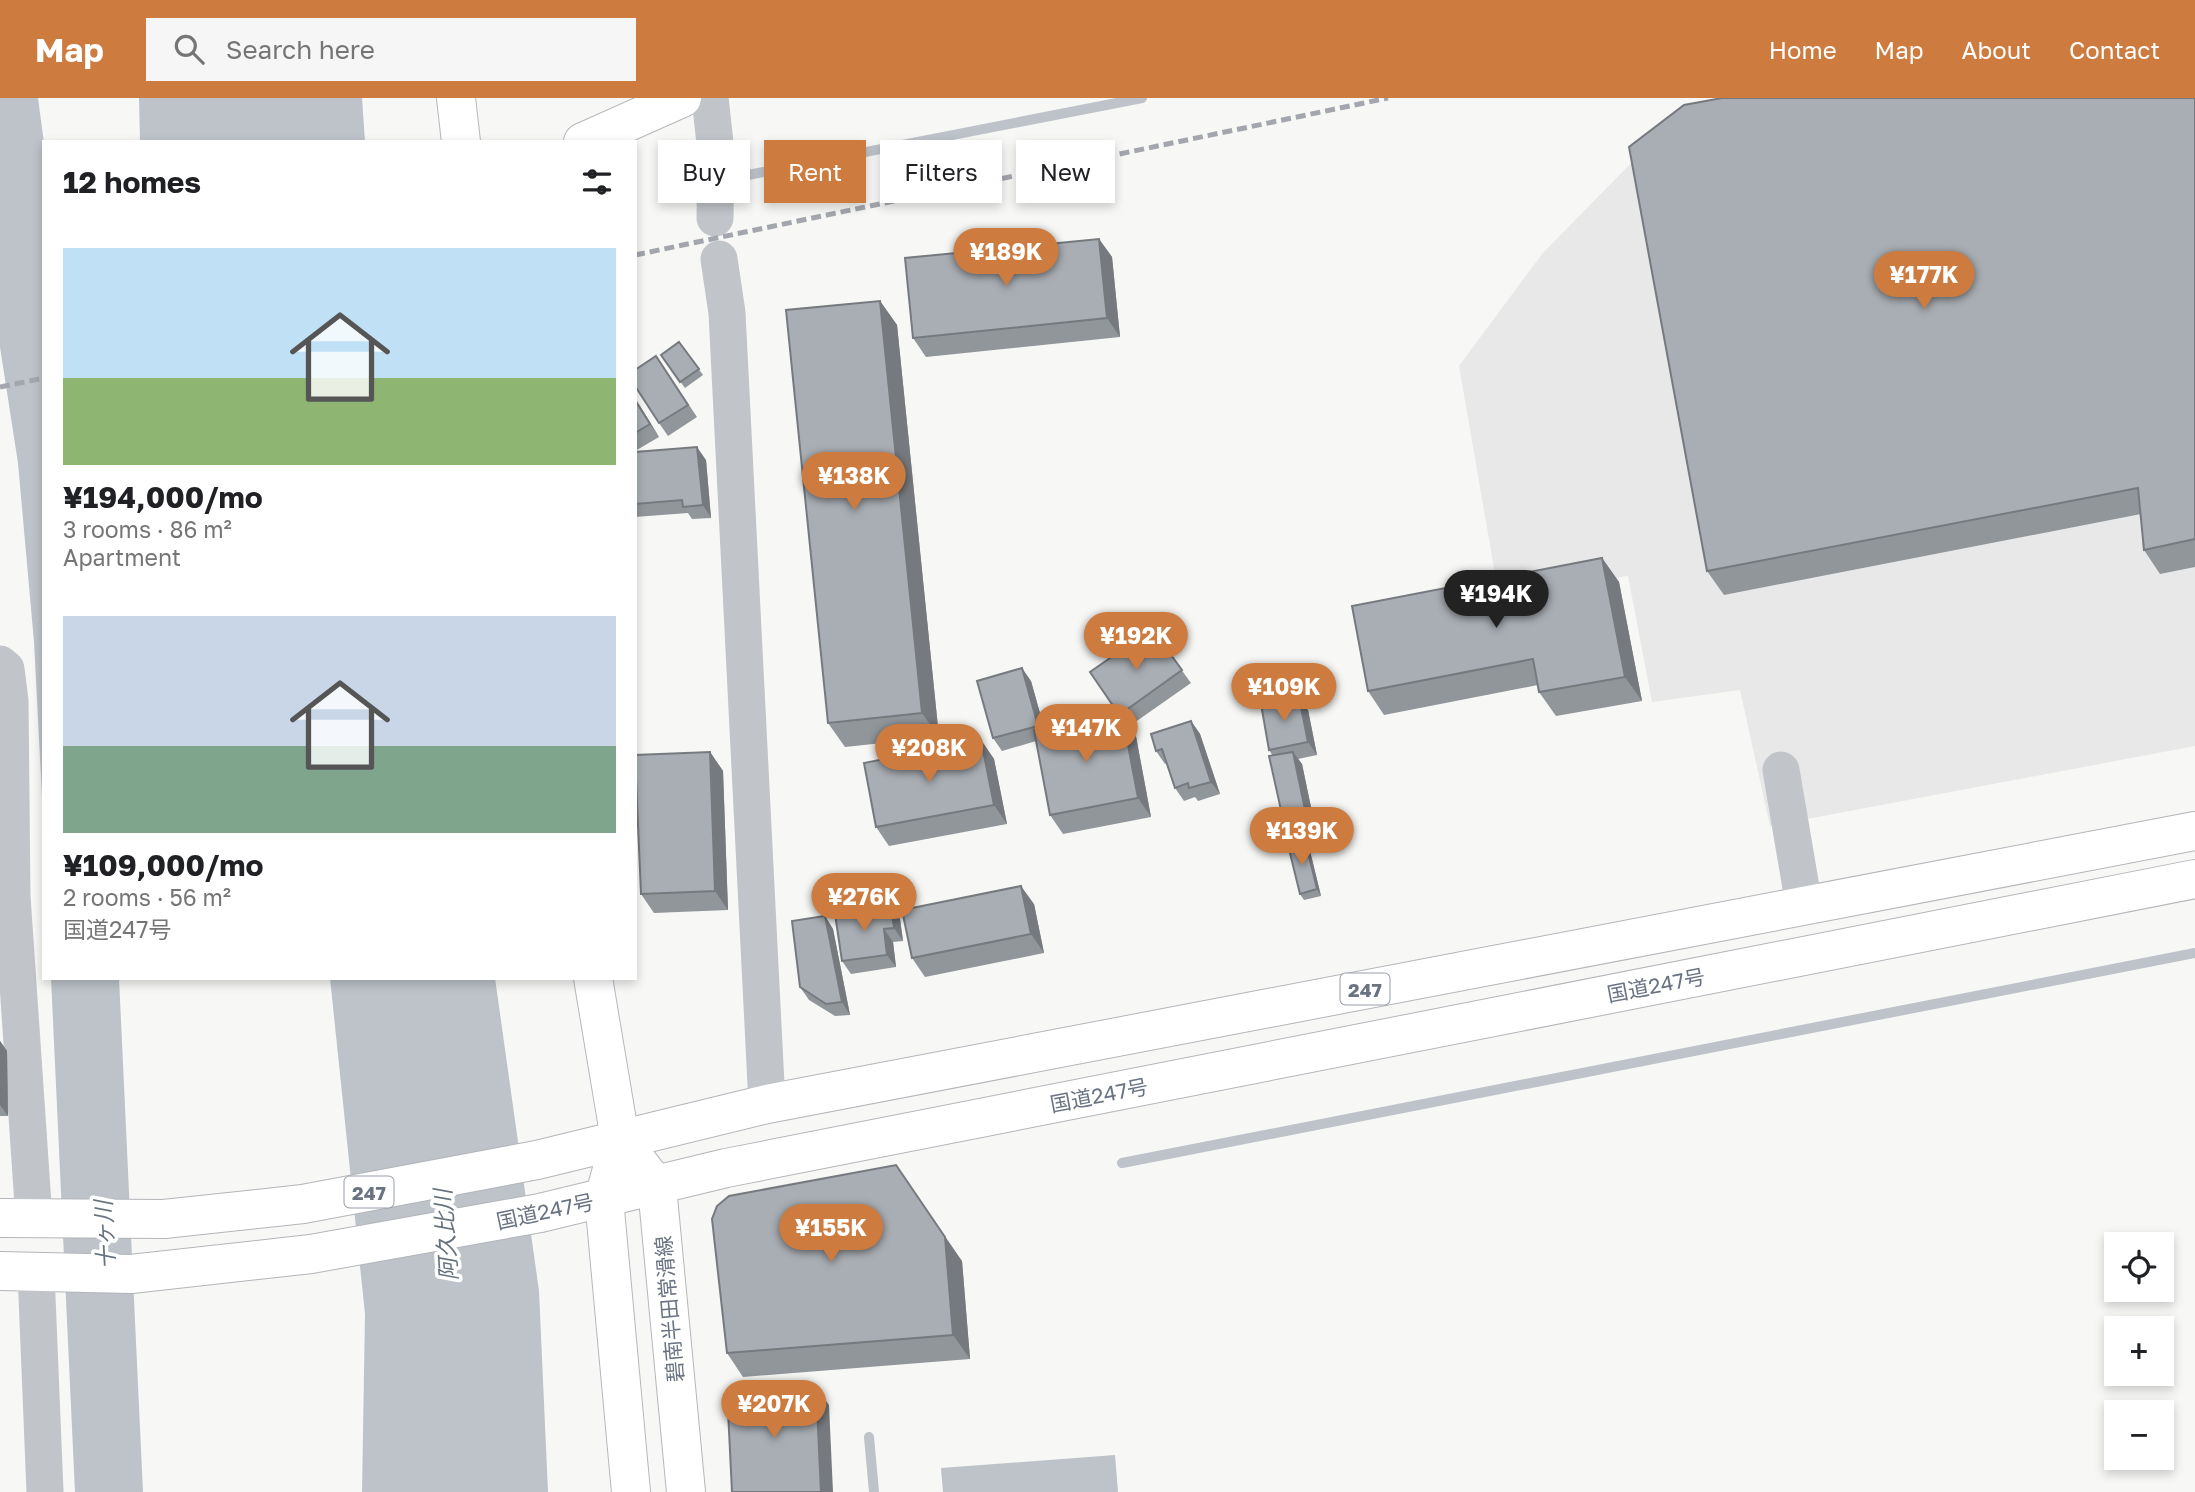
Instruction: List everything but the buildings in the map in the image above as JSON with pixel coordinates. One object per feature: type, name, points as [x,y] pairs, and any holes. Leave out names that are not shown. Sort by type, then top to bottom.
[{"type":"main road","points":[[456,98],[461,140]]},
{"type":"main road","points":[[588,140],[682,98]]},
{"type":"main road","name":"247","points":[[29,1218],[181,1218],[303,1204],[537,1160],[767,1104],[2195,831]]},
{"type":"main road","name":"国道247号","points":[[30,1272],[184,1269],[311,1254],[540,1213],[657,1187],[726,1168],[2195,879]]},
{"type":"main road","points":[[593,980],[620,1139],[604,1199],[631,1492]]},
{"type":"main road","points":[[620,1139],[657,1187]]},
{"type":"main road","name":"碧南半田常滑線","points":[[657,1187],[686,1492]]},
{"type":"street","points":[[710,98],[716,152],[715,218]]},
{"type":"street","points":[[719,259],[727,313],[767,1104]]},
{"type":"street","points":[[0,664],[6,669],[10,701],[12,897],[29,1218]]},
{"type":"street","points":[[1781,770],[1804,905]]},
{"type":"street","points":[[30,1272],[45,1492]]},
{"type":"shaded area","points":[[1748,98],[2195,98],[2195,746],[1770,826],[1740,690],[1652,702],[1628,576],[1499,597],[1459,366],[1542,254],[1631,163],[1709,106]]},
{"type":"water","points":[[0,98],[38,98],[44,140],[42,796],[34,642],[18,463],[0,347]]},
{"type":"water","points":[[139,98],[362,98],[365,140],[140,140]]},
{"type":"water","name":"十ヶ川","points":[[51,980],[119,980],[143,1492],[75,1492]]},
{"type":"water","name":"阿久比川","points":[[330,980],[495,980],[539,1291],[548,1492],[362,1492],[365,1314]]},
{"type":"water","points":[[1115,1455],[1118,1492],[943,1492],[941,1468]]},
{"type":"waterway","points":[[750,175],[1142,98]]},
{"type":"waterway","points":[[1122,1163],[2195,953]]},
{"type":"waterway","points":[[869,1437],[874,1492]]},
{"type":"railway","points":[[637,255],[1388,98]]},
{"type":"railway","points":[[0,387],[42,378]]}]
